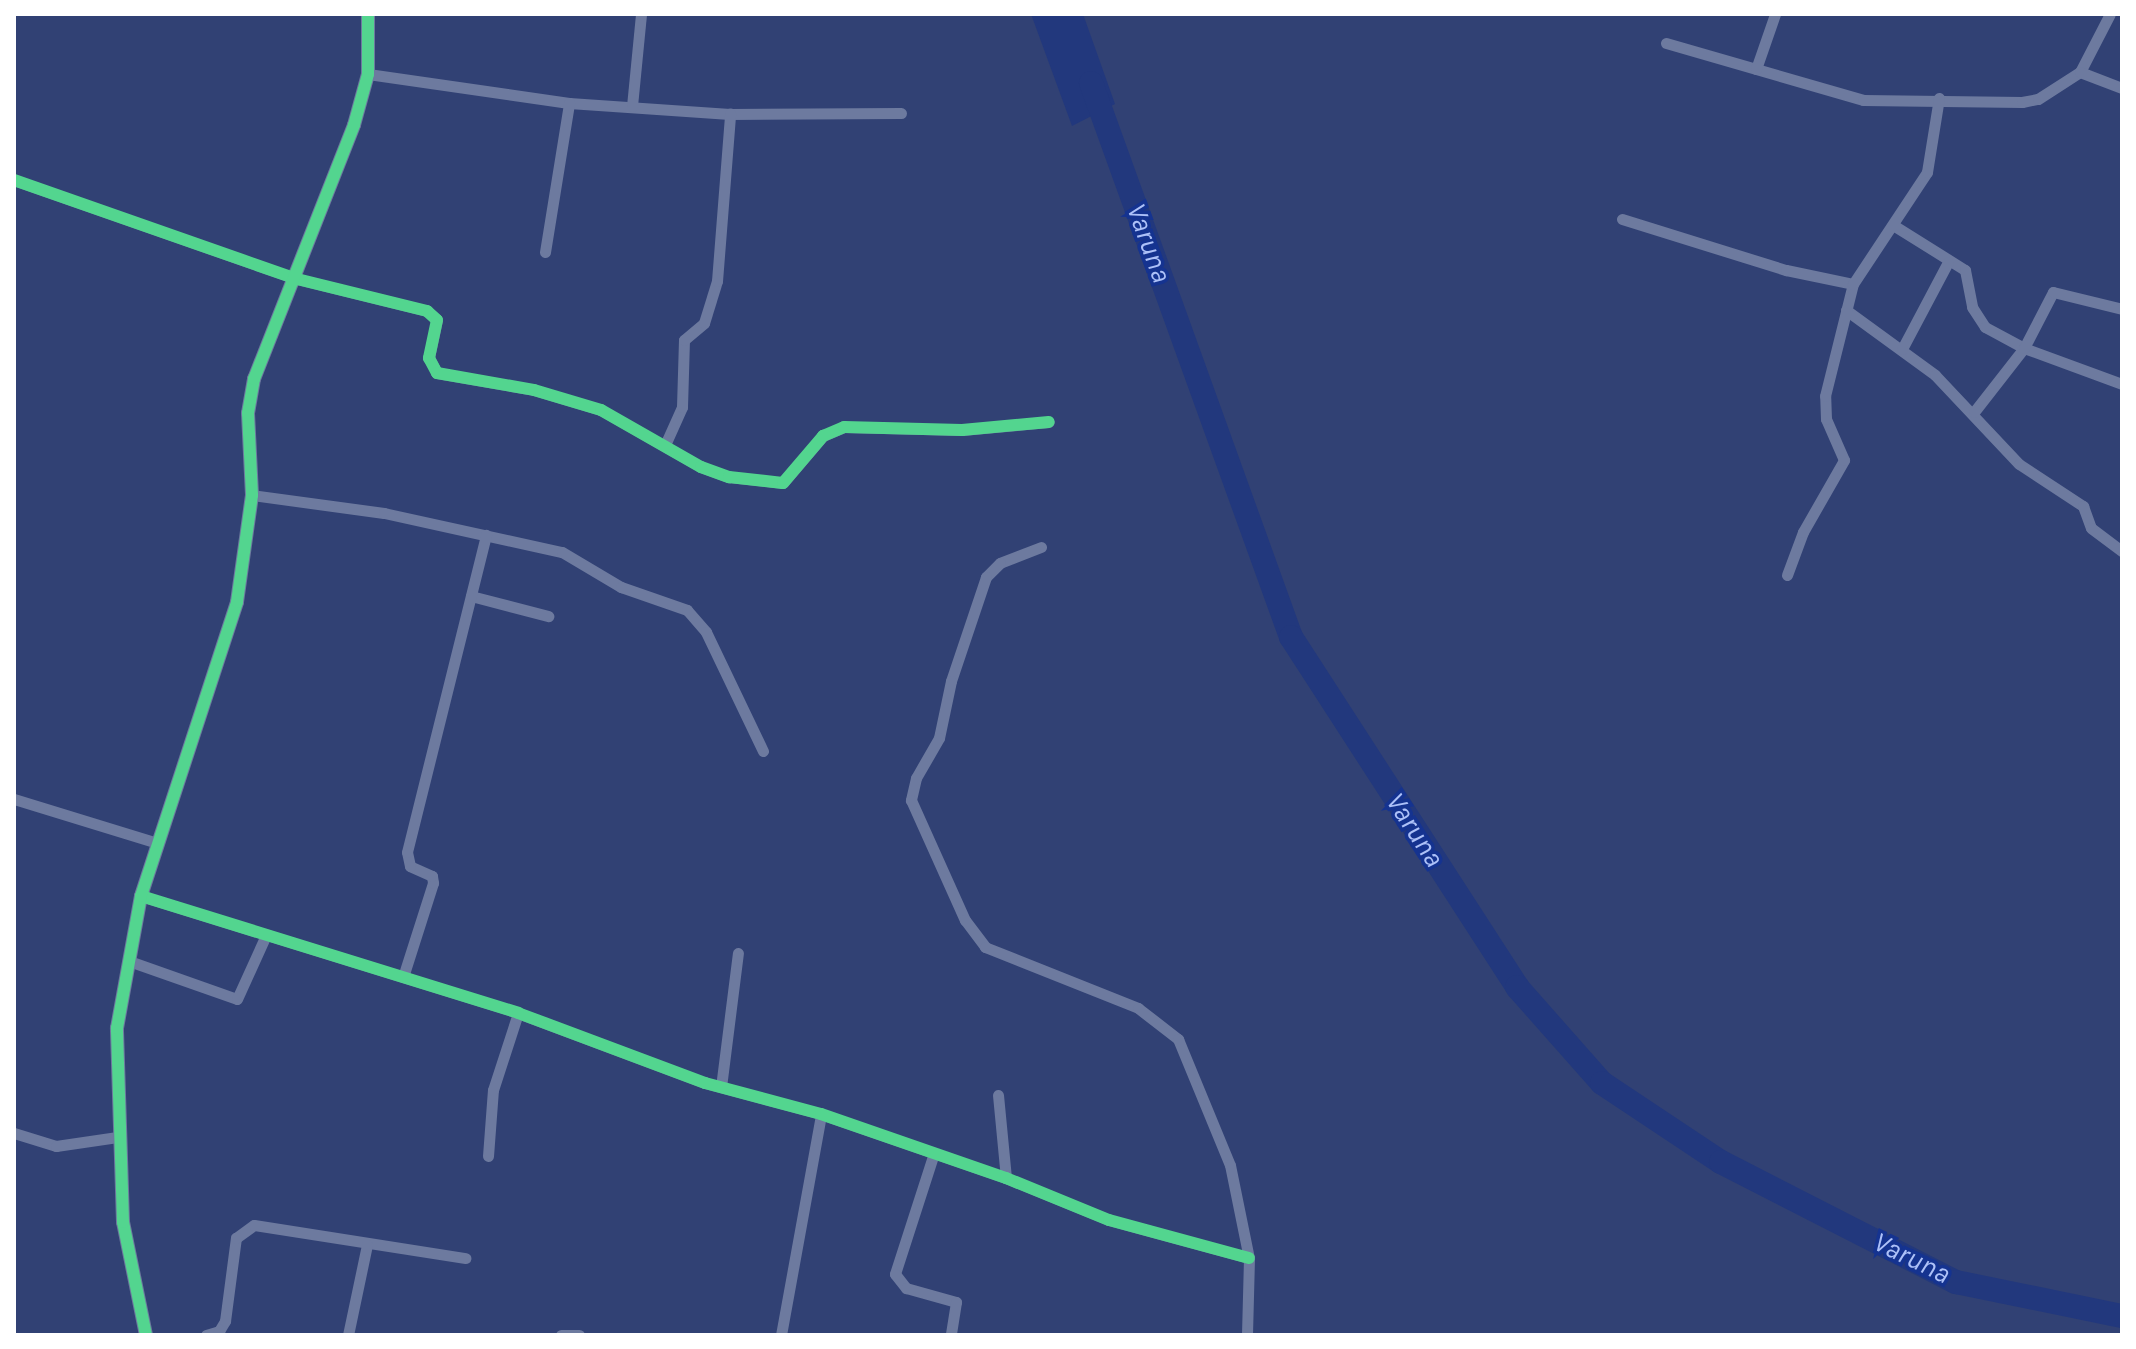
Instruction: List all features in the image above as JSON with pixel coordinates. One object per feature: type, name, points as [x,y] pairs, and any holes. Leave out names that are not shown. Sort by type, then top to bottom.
[{"type":"street","points":[[146,1335],[127,1252],[117,1137],[114,1053],[129,961],[141,896],[157,843],[193,751],[237,602],[252,495],[248,413],[254,379],[297,279],[368,74],[368,14]]},
{"type":"street","points":[[632,106],[641,14]]},
{"type":"street","points":[[1756,69],[1775,14]]},
{"type":"street","points":[[1666,43],[1863,100],[1939,98],[2022,102],[2038,99],[2080,72],[2110,14]]},
{"type":"street","points":[[2080,72],[2122,88]]},
{"type":"street","points":[[368,74],[569,103],[730,114],[901,113]]},
{"type":"street","points":[[1787,575],[1803,532],[1844,460],[1825,408],[1853,284],[1927,172],[1939,98]]},
{"type":"street","points":[[545,252],[569,103]]},
{"type":"street","points":[[665,445],[682,407],[684,340],[707,318],[717,281],[730,114]]},
{"type":"street","points":[[14,180],[297,279],[434,315],[429,358],[437,373],[576,402],[618,416],[716,473],[775,484],[789,478],[823,436],[844,427],[962,430],[1049,422]]},
{"type":"street","points":[[1622,219],[1786,270],[1853,284]]},
{"type":"street","points":[[1893,225],[1969,278],[1977,319],[2024,348],[2122,384]]},
{"type":"street","points":[[1902,349],[1948,262]]},
{"type":"street","points":[[1974,412],[2024,348],[2058,290],[2122,309]]},
{"type":"street","points":[[1846,310],[1902,349],[1974,412],[2019,464],[2083,506],[2091,528],[2122,551]]},
{"type":"street","points":[[252,495],[384,513],[578,558],[621,587],[687,610],[706,632],[763,751]]},
{"type":"street","points":[[403,977],[433,883],[432,876],[410,866],[407,852],[486,535]]},
{"type":"street","points":[[1041,547],[1000,563],[986,577],[951,681],[939,738],[916,778],[911,800],[965,920],[985,947],[1138,1008],[1178,1039],[1230,1165],[1249,1258],[1247,1335]]},
{"type":"street","points":[[471,596],[548,616]]},
{"type":"street","points":[[14,799],[157,843]]},
{"type":"street","points":[[141,896],[518,1013],[721,1087],[821,1114],[1006,1178],[1109,1220],[1249,1258]]},
{"type":"street","points":[[129,961],[237,999],[266,935]]},
{"type":"street","points":[[721,1087],[738,953]]},
{"type":"street","points":[[488,1156],[493,1090],[518,1013]]},
{"type":"street","points":[[998,1095],[1006,1178]]},
{"type":"street","points":[[781,1335],[821,1114]]},
{"type":"street","points":[[14,1133],[51,1146],[117,1137]]},
{"type":"street","points":[[934,1153],[895,1274],[906,1288],[956,1302],[951,1335]]},
{"type":"street","points":[[206,1335],[219,1331],[225,1321],[236,1238],[242,1229],[254,1225],[465,1258]]},
{"type":"street","points":[[348,1335],[367,1245]]},
{"type":"street","points":[[561,1335],[579,1335]]},
{"type":"water","points":[[1031,14],[1083,14],[1115,104],[1072,126]]},
{"type":"waterway","name":"Varuna","points":[[1091,83],[1291,637],[1517,987],[1602,1083],[1721,1162],[1956,1282],[2122,1316]]},
{"type":"cycle path","points":[[146,1335],[123,1222],[117,1028],[141,896],[237,602],[252,495],[248,413],[254,379],[354,125],[368,74],[368,14]]},
{"type":"cycle path","points":[[14,180],[297,279],[427,311],[437,320],[429,358],[437,373],[534,390],[601,410],[701,467],[729,477],[783,483],[823,436],[844,427],[962,430],[1049,422]]},
{"type":"cycle path","points":[[141,896],[518,1013],[705,1083],[821,1114],[1006,1178],[1109,1220],[1249,1258]]}]
